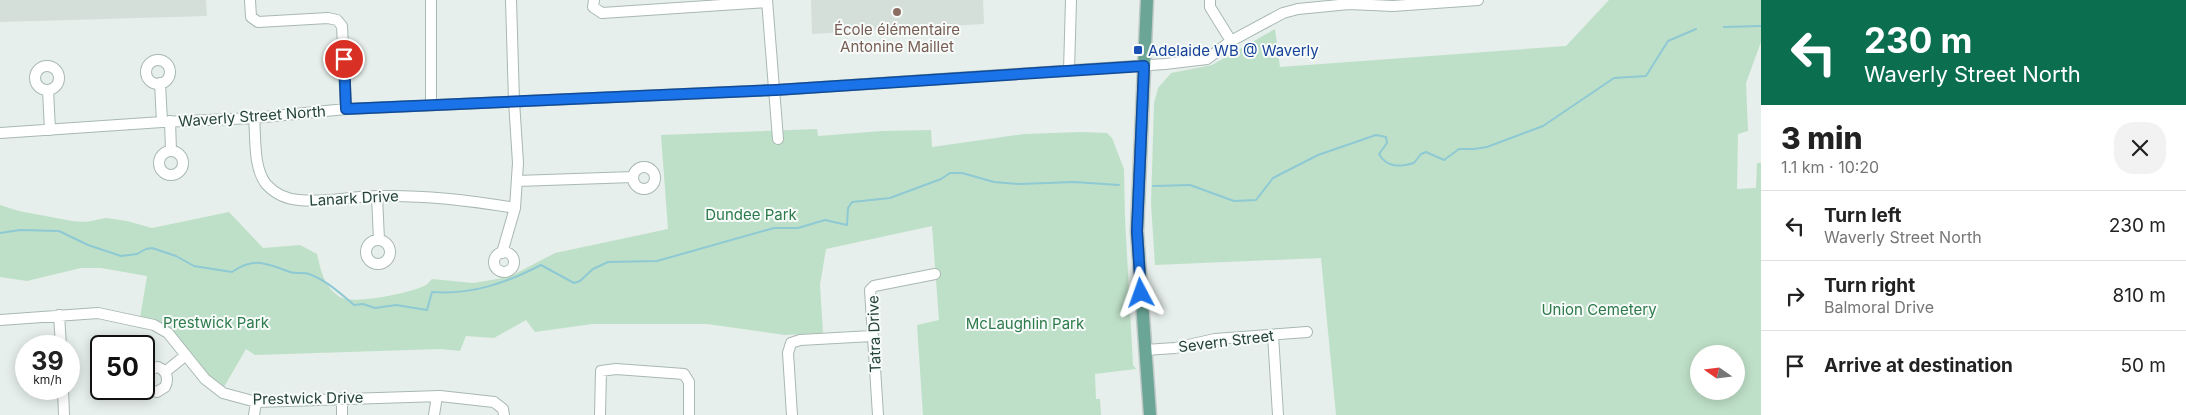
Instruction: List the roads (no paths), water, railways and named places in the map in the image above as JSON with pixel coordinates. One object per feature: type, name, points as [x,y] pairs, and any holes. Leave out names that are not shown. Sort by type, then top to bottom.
[{"type":"main road","points":[[1147,0],[1137,231],[1150,415]]},
{"type":"street","points":[[250,0],[251,17],[258,22],[328,18],[337,20],[342,26],[346,109]]},
{"type":"street","points":[[431,0],[431,105]]},
{"type":"street","points":[[502,253],[515,208],[518,162],[511,0]]},
{"type":"street","points":[[594,0],[593,7],[602,13],[680,4],[767,1],[776,90],[778,139]]},
{"type":"street","points":[[1069,70],[1071,0]]},
{"type":"street","points":[[1210,0],[1210,7],[1231,41]]},
{"type":"street","name":"Waverly Street North","points":[[0,133],[166,121],[254,118],[346,109],[776,90],[1144,66],[1207,60],[1231,41],[1298,4],[1389,2],[1393,6],[1477,0]]},
{"type":"street","points":[[160,83],[171,151]]},
{"type":"street","points":[[48,90],[50,130]]},
{"type":"street","name":"Lanark Drive","points":[[254,118],[260,175],[267,185],[280,196],[301,200],[377,196],[431,196],[466,199],[515,208]]},
{"type":"street","points":[[517,181],[633,177]]},
{"type":"street","points":[[377,196],[379,240]]},
{"type":"street","name":"Tatra Drive","points":[[878,415],[869,294],[872,288],[936,274]]},
{"type":"street","name":"Prestwick Drive","points":[[0,320],[98,313],[154,325],[168,333],[206,379],[223,393],[256,402],[437,396],[494,402],[503,409],[504,415]]},
{"type":"street","points":[[59,315],[60,335]]},
{"type":"street","name":"Severn Street","points":[[1145,350],[1175,348],[1215,339],[1308,332]]},
{"type":"street","points":[[1272,335],[1278,415]]},
{"type":"street","points":[[792,415],[788,353],[791,343],[800,340],[872,336]]},
{"type":"street","points":[[165,372],[186,355]]},
{"type":"street","points":[[155,367],[165,372]]},
{"type":"street","points":[[600,415],[601,371],[616,369],[684,374],[689,382],[689,415]]},
{"type":"street","points":[[155,391],[162,390],[167,383],[165,372]]},
{"type":"street","points":[[434,415],[437,396]]},
{"type":"street","points":[[342,398],[342,415]]},
{"type":"street","points":[[63,400],[64,415]]},
{"type":"street","points":[[254,415],[256,402]]},
{"type":"waterway","points":[[1724,27],[1761,26]]},
{"type":"waterway","points":[[1153,186],[1190,185],[1234,201],[1256,200],[1273,178],[1318,155],[1376,135],[1386,137],[1387,143],[1379,154],[1382,159],[1390,164],[1399,166],[1414,163],[1421,154],[1426,152],[1444,160],[1459,149],[1487,147],[1543,126],[1614,78],[1646,76],[1668,41],[1696,29]]},
{"type":"waterway","points":[[0,233],[20,230],[59,231],[88,245],[121,256],[137,254],[152,248],[176,256],[194,266],[232,272],[248,264],[268,264],[292,273],[307,273],[333,288],[354,305],[363,304],[375,308],[396,305],[427,310],[432,292],[475,290],[502,282],[541,265],[574,283],[580,281],[593,269],[608,262],[657,261],[774,228],[798,228],[825,220],[847,225],[848,208],[852,202],[890,198],[941,179],[950,173],[962,173],[994,182],[1019,184],[1074,182],[1119,185]]},
{"type":"place","name":"École élémentaire Antonine Maillet","points":[[897,12]]},
{"type":"place","name":"Adelaide WB @ Waverly","points":[[1138,50]]},
{"type":"park label","name":"Dundee Park","points":[[751,214]]},
{"type":"park label","name":"Union Cemetery","points":[[1599,309]]},
{"type":"park label","name":"Prestwick Park","points":[[216,322]]},
{"type":"park label","name":"McLaughlin Park","points":[[1025,323]]}]
